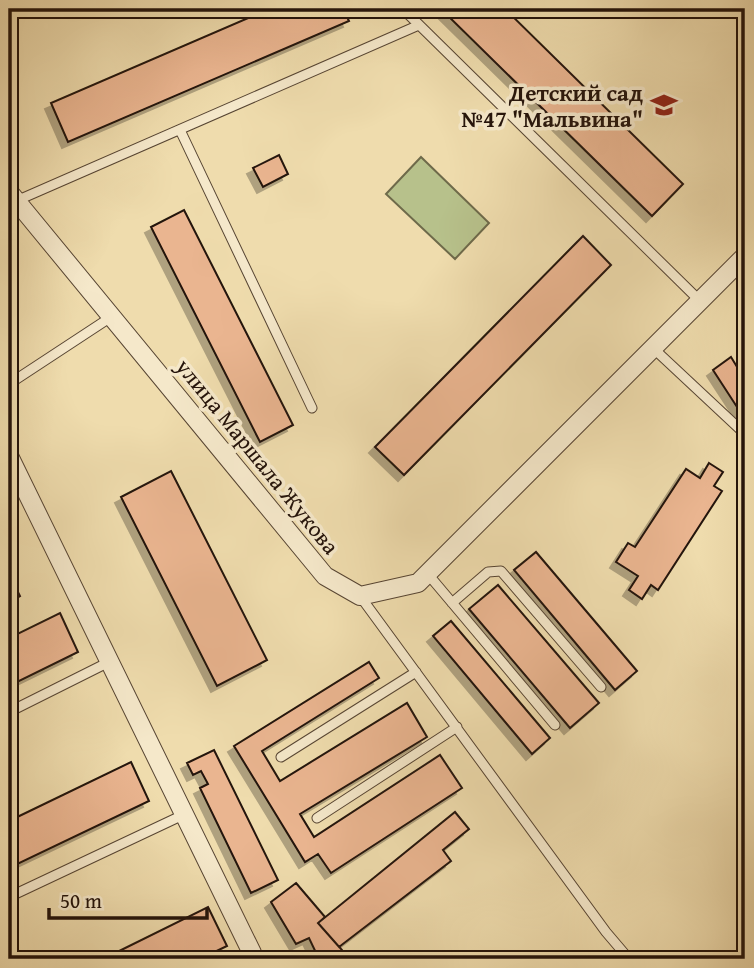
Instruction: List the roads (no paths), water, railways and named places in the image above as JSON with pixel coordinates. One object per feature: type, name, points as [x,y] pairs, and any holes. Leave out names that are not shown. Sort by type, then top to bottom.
[{"type":"street","name":"улица Маршала Жукова","points":[[12,197],[325,576],[360,596]]},
{"type":"street","points":[[360,596],[418,583],[700,301],[741,268]]},
{"type":"street","points":[[9,456],[249,957]]},
{"type":"lane","points":[[402,9],[700,301]]},
{"type":"lane","points":[[12,197],[180,130],[419,25]]},
{"type":"lane","points":[[180,130],[312,408]]},
{"type":"lane","points":[[9,384],[111,317]]},
{"type":"lane","points":[[653,348],[745,434]]},
{"type":"lane","points":[[452,603],[488,572],[501,571],[601,687]]},
{"type":"lane","points":[[427,573],[555,725]]},
{"type":"lane","points":[[360,596],[606,932],[629,959]]},
{"type":"lane","points":[[9,712],[109,663]]},
{"type":"lane","points":[[281,757],[416,672]]},
{"type":"lane","points":[[317,818],[457,727]]},
{"type":"lane","points":[[9,897],[183,815]]},
{"type":"place","name":"Детский сад №47 \"Мальвина\"","points":[[664,105]]}]
